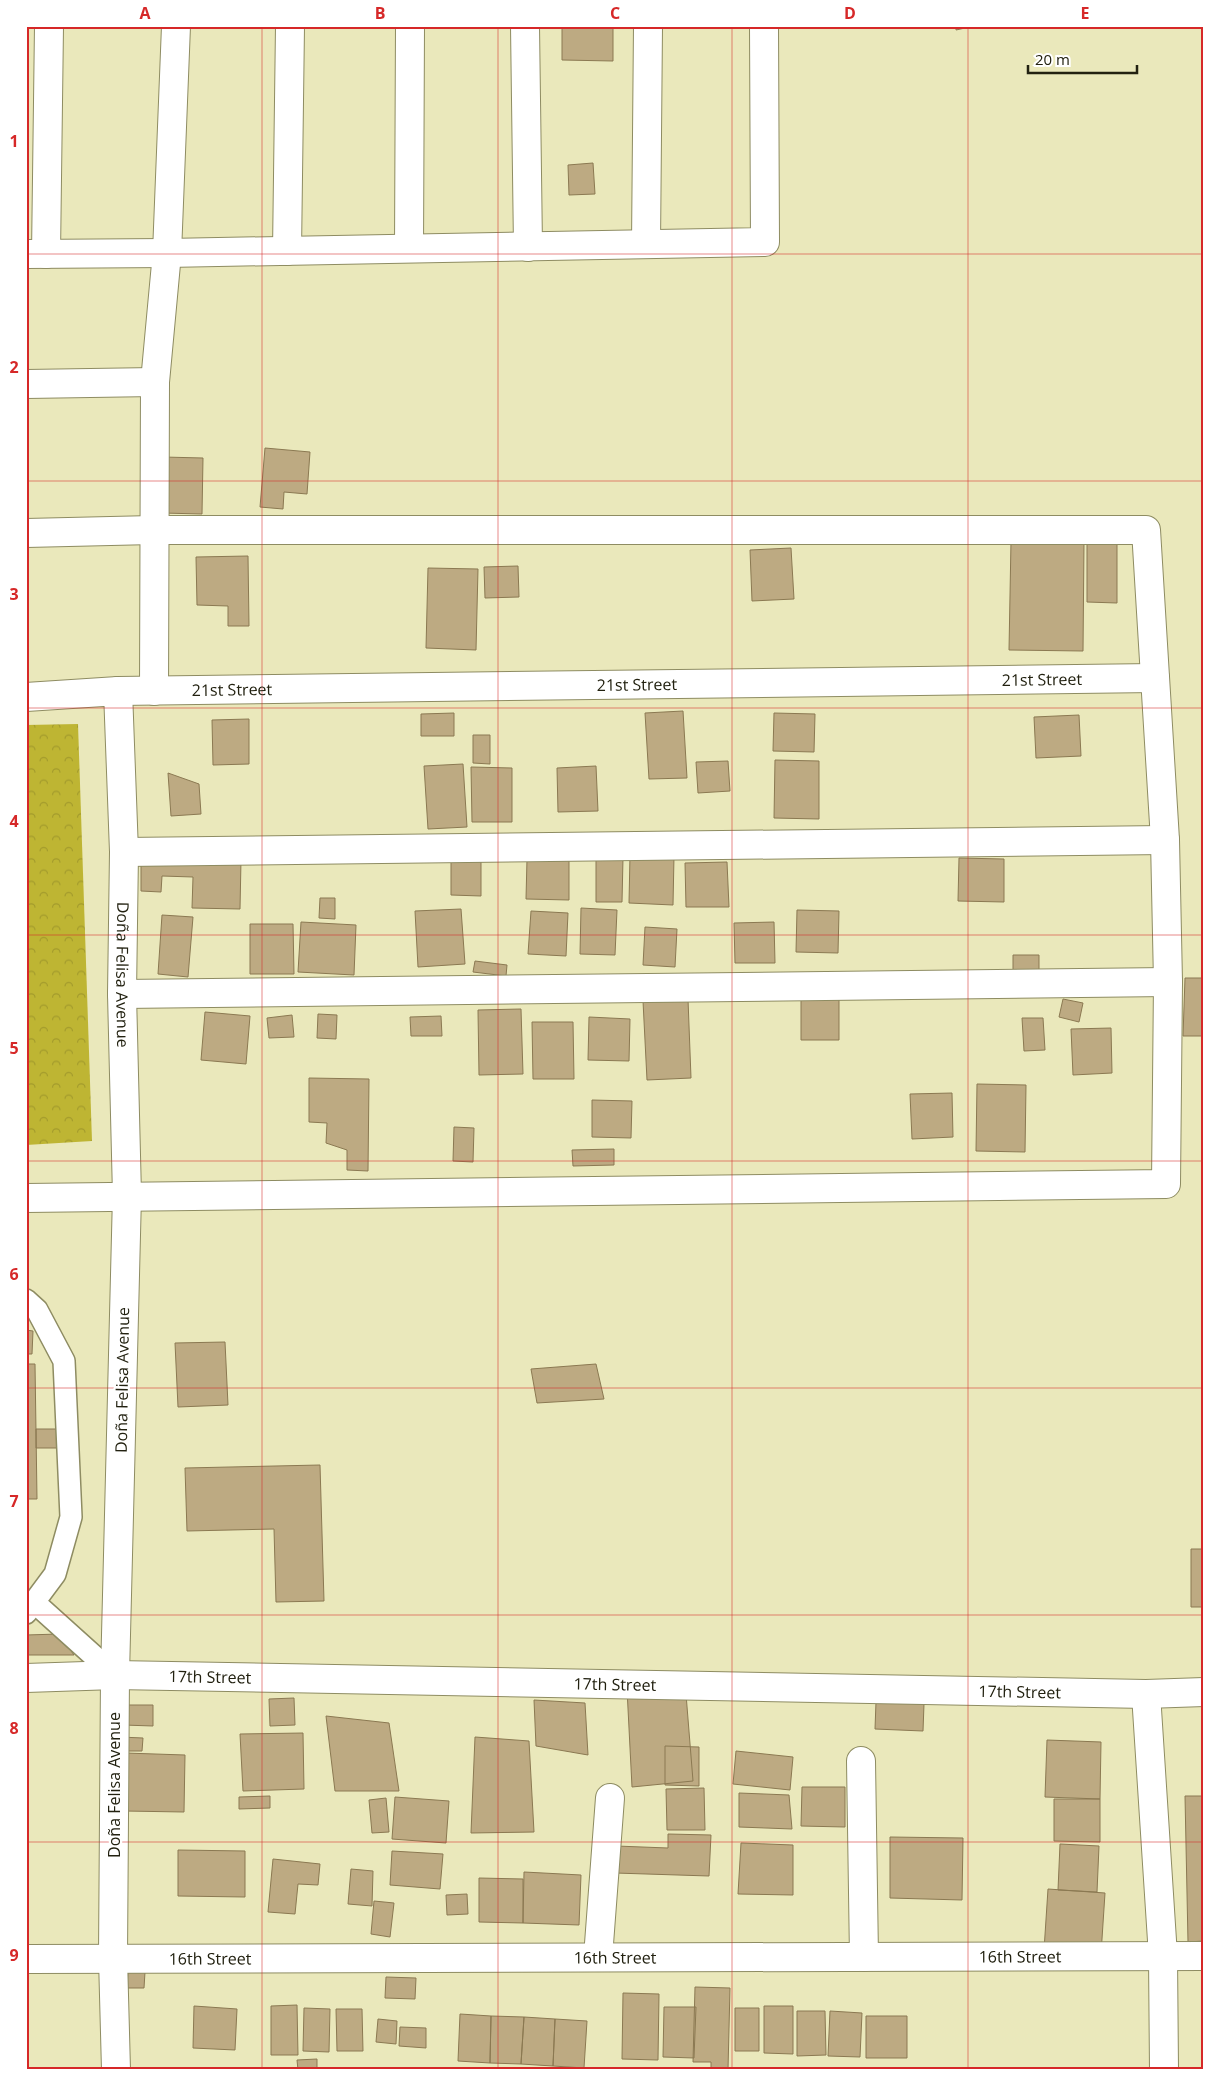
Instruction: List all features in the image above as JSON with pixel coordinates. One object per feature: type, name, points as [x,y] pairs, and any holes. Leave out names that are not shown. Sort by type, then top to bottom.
[{"type":"street","points":[[49,26],[36,254],[765,242],[764,26]]},
{"type":"street","points":[[154,690],[153,530],[155,382],[167,253],[176,26]]},
{"type":"street","points":[[287,251],[290,26]]},
{"type":"street","points":[[409,248],[410,26]]},
{"type":"street","points":[[525,26],[528,247]]},
{"type":"street","points":[[646,244],[648,26]]},
{"type":"street","points":[[26,384],[155,382]]},
{"type":"street","points":[[26,533],[153,530],[1146,530],[1165,840],[1168,982],[1166,1184],[127,1195],[26,1198]]},
{"type":"street","name":"21st Street","points":[[26,697],[154,690],[1155,678]]},
{"type":"street","name":"Doña Felisa Avenue","points":[[116,2070],[113,1958],[115,1675],[127,1195],[122,994],[124,852],[118,691]]},
{"type":"street","points":[[124,852],[1165,840]]},
{"type":"street","points":[[122,994],[1168,982]]},
{"type":"street","name":"17th Street","points":[[26,1678],[115,1675],[1146,1694],[1204,1692]]},
{"type":"street","points":[[1146,1694],[1163,1956],[1164,2070]]},
{"type":"street","points":[[861,1761],[864,1957]]},
{"type":"street","points":[[598,1957],[610,1798]]},
{"type":"street","name":"16th Street","points":[[26,1959],[1204,1956]]},
{"type":"lane","points":[[26,1300],[37,1310],[64,1361],[71,1517],[55,1574],[31,1608],[115,1675]]},
{"type":"green space","points":[[78,724],[92,1141],[26,1145],[26,725]]},
{"type":"building","points":[[562,26],[613,26],[613,61],[562,60]]},
{"type":"building","points":[[956,26],[974,26],[956,30]]},
{"type":"building","points":[[593,163],[595,194],[569,195],[568,165]]},
{"type":"building","points":[[265,448],[310,452],[307,494],[284,492],[283,509],[260,507]]},
{"type":"building","points":[[163,457],[203,458],[202,514],[162,513]]},
{"type":"building","points":[[1011,541],[1084,542],[1083,651],[1009,650]]},
{"type":"building","points":[[1087,544],[1117,544],[1117,603],[1087,602]]},
{"type":"building","points":[[791,548],[794,599],[752,601],[750,550]]},
{"type":"building","points":[[248,556],[249,626],[228,626],[228,606],[197,605],[196,557]]},
{"type":"building","points":[[518,566],[519,597],[485,598],[484,567]]},
{"type":"building","points":[[428,568],[478,569],[476,650],[426,648]]},
{"type":"building","points":[[683,711],[687,778],[649,779],[645,713]]},
{"type":"building","points":[[454,713],[454,736],[421,736],[421,714]]},
{"type":"building","points":[[774,713],[815,714],[814,752],[773,751]]},
{"type":"building","points":[[1079,715],[1081,756],[1036,758],[1034,717]]},
{"type":"building","points":[[249,719],[249,764],[213,765],[212,720]]},
{"type":"building","points":[[473,735],[490,735],[490,764],[473,763]]},
{"type":"building","points":[[775,760],[819,761],[819,819],[774,818]]},
{"type":"building","points":[[728,761],[730,791],[698,793],[696,762]]},
{"type":"building","points":[[463,764],[467,827],[428,829],[424,766]]},
{"type":"building","points":[[596,766],[598,811],[558,812],[557,768]]},
{"type":"building","points":[[471,767],[512,768],[512,822],[472,822]]},
{"type":"building","points":[[168,773],[199,784],[201,814],[171,816]]},
{"type":"building","points":[[630,855],[674,856],[673,905],[629,903]]},
{"type":"building","points":[[141,857],[241,860],[240,909],[192,908],[193,877],[162,876],[161,892],[141,891]]},
{"type":"building","points":[[596,858],[623,858],[622,902],[596,902]]},
{"type":"building","points":[[959,858],[1004,859],[1004,902],[958,901]]},
{"type":"building","points":[[527,859],[569,860],[569,900],[526,899]]},
{"type":"building","points":[[451,860],[481,861],[481,896],[451,895]]},
{"type":"building","points":[[727,862],[729,907],[686,907],[685,863]]},
{"type":"building","points":[[320,898],[335,898],[335,919],[319,918]]},
{"type":"building","points":[[581,908],[617,910],[615,955],[580,954]]},
{"type":"building","points":[[461,909],[465,964],[418,967],[415,911]]},
{"type":"building","points":[[797,910],[839,911],[838,953],[796,952]]},
{"type":"building","points":[[531,911],[568,913],[566,956],[528,954]]},
{"type":"building","points":[[162,915],[193,917],[188,977],[158,974]]},
{"type":"building","points":[[301,922],[356,925],[354,975],[298,972]]},
{"type":"building","points":[[774,922],[775,963],[735,963],[734,923]]},
{"type":"building","points":[[250,924],[293,924],[294,974],[250,974]]},
{"type":"building","points":[[645,927],[677,929],[675,967],[643,965]]},
{"type":"building","points":[[1013,955],[1039,955],[1039,973],[1013,973]]},
{"type":"building","points":[[475,961],[507,965],[506,976],[473,972]]},
{"type":"building","points":[[1185,978],[1204,978],[1204,1036],[1183,1036]]},
{"type":"building","points":[[801,996],[839,996],[839,1040],[801,1040]]},
{"type":"building","points":[[688,999],[691,1078],[647,1080],[643,1001]]},
{"type":"building","points":[[1063,999],[1083,1003],[1079,1022],[1059,1017]]},
{"type":"building","points":[[521,1009],[523,1074],[479,1075],[478,1010]]},
{"type":"building","points":[[205,1012],[250,1016],[246,1064],[201,1060]]},
{"type":"building","points":[[318,1014],[337,1015],[336,1039],[317,1038]]},
{"type":"building","points":[[292,1015],[294,1037],[269,1038],[267,1018]]},
{"type":"building","points":[[441,1016],[442,1036],[411,1036],[410,1017]]},
{"type":"building","points":[[589,1017],[630,1019],[629,1061],[588,1060]]},
{"type":"building","points":[[1022,1018],[1043,1018],[1045,1050],[1024,1051]]},
{"type":"building","points":[[532,1022],[573,1022],[574,1079],[533,1079]]},
{"type":"building","points":[[1111,1028],[1112,1073],[1073,1075],[1071,1029]]},
{"type":"building","points":[[309,1078],[369,1079],[368,1171],[347,1170],[347,1150],[326,1143],[327,1123],[309,1122]]},
{"type":"building","points":[[977,1084],[1026,1085],[1025,1152],[976,1151]]},
{"type":"building","points":[[952,1093],[953,1137],[912,1139],[910,1094]]},
{"type":"building","points":[[592,1100],[632,1101],[631,1138],[592,1137]]},
{"type":"building","points":[[454,1127],[474,1128],[473,1162],[453,1161]]},
{"type":"building","points":[[614,1149],[614,1165],[573,1166],[572,1150]]},
{"type":"building","points":[[26,1330],[33,1331],[32,1354],[26,1354]]},
{"type":"building","points":[[225,1342],[228,1405],[178,1407],[175,1343]]},
{"type":"building","points":[[26,1364],[35,1364],[37,1499],[26,1499]]},
{"type":"building","points":[[596,1364],[604,1399],[537,1403],[531,1369]]},
{"type":"building","points":[[36,1429],[58,1429],[58,1448],[36,1448]]},
{"type":"building","points":[[320,1465],[324,1601],[276,1602],[274,1529],[187,1531],[185,1468]]},
{"type":"building","points":[[1191,1549],[1204,1549],[1204,1607],[1191,1607]]},
{"type":"building","points":[[59,1634],[74,1655],[26,1655],[26,1635]]},
{"type":"building","points":[[627,1689],[686,1694],[693,1781],[632,1787]]},
{"type":"building","points":[[294,1698],[295,1725],[270,1726],[269,1699]]},
{"type":"building","points":[[534,1700],[585,1703],[588,1755],[536,1746]]},
{"type":"building","points":[[876,1702],[924,1704],[923,1731],[875,1729]]},
{"type":"building","points":[[123,1705],[153,1705],[153,1726],[123,1725]]},
{"type":"building","points":[[326,1716],[389,1723],[399,1791],[335,1791]]},
{"type":"building","points":[[303,1733],[304,1789],[243,1791],[240,1734]]},
{"type":"building","points":[[120,1737],[143,1738],[142,1751],[120,1751]]},
{"type":"building","points":[[475,1737],[529,1741],[534,1832],[471,1833]]},
{"type":"building","points":[[1047,1740],[1101,1742],[1100,1799],[1045,1797]]},
{"type":"building","points":[[665,1746],[699,1747],[699,1786],[665,1785]]},
{"type":"building","points":[[736,1751],[793,1757],[790,1790],[733,1784]]},
{"type":"building","points":[[125,1753],[185,1755],[184,1812],[124,1811]]},
{"type":"building","points":[[802,1787],[845,1787],[845,1827],[801,1826]]},
{"type":"building","points":[[704,1788],[705,1830],[667,1830],[666,1789]]},
{"type":"building","points":[[739,1793],[789,1795],[792,1829],[739,1827]]},
{"type":"building","points":[[270,1796],[270,1808],[239,1809],[239,1797]]},
{"type":"building","points":[[1185,1796],[1204,1796],[1204,1941],[1188,1942]]},
{"type":"building","points":[[395,1797],[449,1801],[446,1843],[392,1839]]},
{"type":"building","points":[[386,1798],[389,1832],[372,1833],[369,1800]]},
{"type":"building","points":[[1054,1799],[1100,1799],[1100,1842],[1054,1841]]},
{"type":"building","points":[[668,1834],[711,1835],[709,1876],[615,1873],[616,1846],[668,1848]]},
{"type":"building","points":[[890,1837],[963,1838],[962,1900],[890,1898]]},
{"type":"building","points":[[741,1843],[793,1845],[793,1895],[738,1894]]},
{"type":"building","points":[[1060,1844],[1099,1846],[1097,1892],[1058,1890]]},
{"type":"building","points":[[178,1850],[245,1851],[245,1897],[178,1896]]},
{"type":"building","points":[[392,1851],[443,1854],[440,1889],[390,1885]]},
{"type":"building","points":[[273,1859],[320,1864],[318,1885],[298,1884],[295,1914],[268,1912]]},
{"type":"building","points":[[351,1869],[373,1871],[372,1906],[348,1904]]},
{"type":"building","points":[[524,1872],[581,1875],[579,1925],[523,1923]]},
{"type":"building","points":[[479,1878],[523,1879],[523,1923],[479,1922]]},
{"type":"building","points":[[1048,1889],[1105,1893],[1101,1954],[1044,1950]]},
{"type":"building","points":[[467,1894],[468,1914],[447,1915],[446,1895]]},
{"type":"building","points":[[374,1901],[394,1903],[390,1937],[371,1934]]},
{"type":"building","points":[[128,1971],[145,1972],[144,1988],[127,1988]]},
{"type":"building","points":[[386,1977],[416,1978],[415,1999],[385,1998]]},
{"type":"building","points":[[695,1987],[730,1988],[728,2070],[711,2070],[711,2062],[693,2062]]},
{"type":"building","points":[[623,1993],[659,1994],[658,2060],[622,2059]]},
{"type":"building","points":[[297,2005],[298,2055],[271,2055],[271,2006]]},
{"type":"building","points":[[194,2006],[237,2009],[235,2050],[193,2048]]},
{"type":"building","points":[[764,2006],[793,2006],[793,2054],[764,2053]]},
{"type":"building","points":[[664,2007],[696,2007],[694,2058],[663,2057]]},
{"type":"building","points":[[304,2008],[330,2009],[329,2052],[303,2051]]},
{"type":"building","points":[[735,2008],[759,2008],[759,2051],[735,2051]]},
{"type":"building","points":[[336,2009],[362,2009],[363,2051],[337,2051]]},
{"type":"building","points":[[797,2011],[825,2011],[826,2055],[797,2056]]},
{"type":"building","points":[[830,2011],[862,2013],[860,2057],[828,2056]]},
{"type":"building","points":[[460,2014],[491,2016],[490,2063],[458,2061]]},
{"type":"building","points":[[491,2016],[524,2017],[521,2064],[490,2063]]},
{"type":"building","points":[[866,2016],[907,2016],[907,2058],[866,2058]]},
{"type":"building","points":[[524,2017],[555,2019],[553,2066],[521,2064]]},
{"type":"building","points":[[378,2019],[397,2021],[396,2044],[376,2042]]},
{"type":"building","points":[[555,2019],[587,2021],[584,2068],[553,2066]]},
{"type":"building","points":[[400,2027],[426,2028],[426,2048],[399,2046]]},
{"type":"building","points":[[317,2059],[317,2070],[298,2070],[297,2060]]}]
